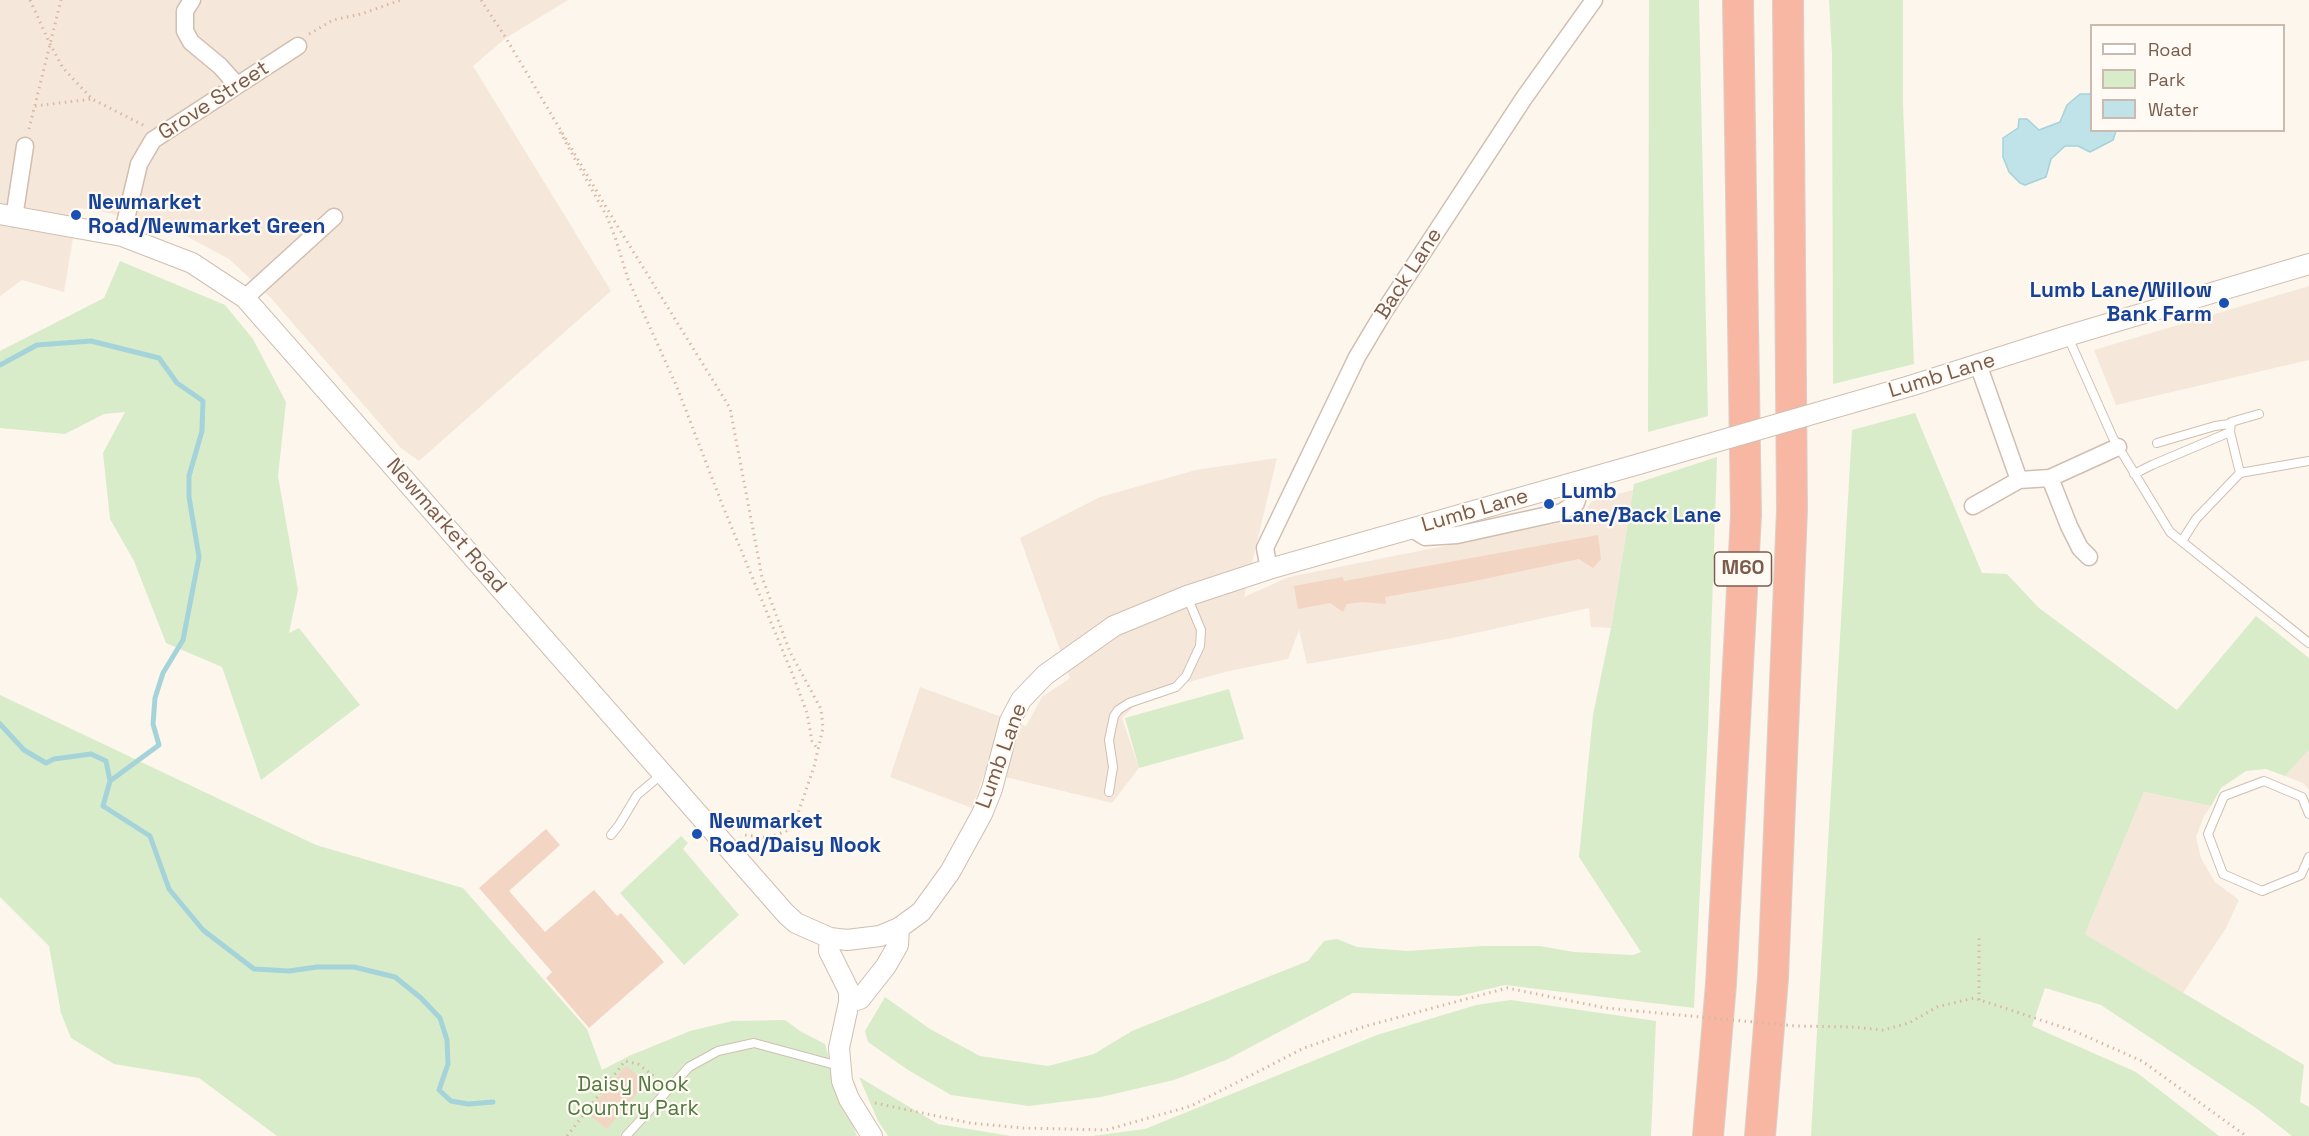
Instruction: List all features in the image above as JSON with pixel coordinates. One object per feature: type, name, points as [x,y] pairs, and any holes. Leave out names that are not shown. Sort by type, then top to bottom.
[{"type":"highway","name":"M60","points":[[1708,1136],[1721,984],[1746,515],[1738,0]]},
{"type":"highway","name":"M60","points":[[1760,1136],[1773,978],[1792,510],[1788,0]]},
{"type":"street","points":[[192,0],[185,11],[184,31],[190,42],[220,66],[237,85]]},
{"type":"street","name":"Back Lane","points":[[1269,569],[1265,548],[1357,357],[1384,310],[1524,98],[1594,0]]},
{"type":"street","name":"Grove Street","points":[[122,236],[129,198],[139,164],[153,140],[298,46]]},
{"type":"street","points":[[7,216],[25,146]]},
{"type":"street","name":"Newmarket Road","points":[[7,216],[122,236],[192,263],[245,298],[786,915],[796,923],[830,938]]},
{"type":"street","points":[[245,298],[334,217]]},
{"type":"street","name":"Lumb Lane","points":[[830,938],[864,939],[880,936],[899,928],[921,912],[950,872],[982,814],[992,789],[1010,721],[1026,693],[1045,675],[1114,626],[1187,596],[1269,569],[1910,386],[2067,336],[2309,264]]},
{"type":"street","points":[[1978,364],[2019,480]]},
{"type":"street","points":[[1973,506],[2019,480],[2050,478],[2118,447]]},
{"type":"street","points":[[2050,478],[2076,541],[2080,549],[2089,557]]},
{"type":"street","points":[[849,1002],[860,999],[886,966],[898,945],[899,928]]},
{"type":"street","points":[[830,938],[829,951],[849,991],[849,1002],[839,1048],[839,1066],[849,1099],[872,1136]]},
{"type":"lane","points":[[2067,336],[2118,447],[2170,532],[2309,643]]},
{"type":"lane","points":[[2240,473],[2229,428],[2231,422],[2259,414]]},
{"type":"lane","points":[[2157,443],[2215,426],[2229,428]]},
{"type":"lane","points":[[2134,474],[2229,428]]},
{"type":"lane","points":[[2182,541],[2196,519],[2240,473],[2309,461]]},
{"type":"lane","points":[[1109,792],[1113,767],[1109,740],[1114,716],[1118,710],[1129,703],[1176,687],[1186,676],[1200,646],[1201,630],[1187,596]]},
{"type":"lane","points":[[611,835],[620,825],[637,795],[663,773]]},
{"type":"lane","points":[[2309,814],[2302,797],[2264,780],[2224,796],[2208,834],[2223,874],[2262,891],[2301,875],[2309,858]]},
{"type":"lane","points":[[626,1136],[689,1067],[718,1051],[753,1043],[839,1066]]},
{"type":"path","points":[[30,0],[63,68],[92,99],[148,128],[153,140]]},
{"type":"path","points":[[25,146],[61,0]]},
{"type":"path","points":[[298,46],[303,37],[333,20],[361,14],[401,0]]},
{"type":"path","points":[[481,0],[729,408],[762,577],[790,652],[821,709],[824,728],[795,822],[786,831],[769,838],[744,835],[726,848]]},
{"type":"path","points":[[35,106],[92,99]]},
{"type":"path","points":[[553,117],[566,148],[607,217],[628,279],[677,387],[797,687],[807,713],[812,741],[818,750]]},
{"type":"path","points":[[1979,936],[1979,1000]]},
{"type":"path","points":[[849,1099],[914,1110],[970,1123],[1023,1128],[1106,1130],[1191,1106],[1304,1048],[1366,1026],[1507,988],[1571,999],[1606,1008],[1796,1026],[1883,1030],[1908,1023],[1937,1007],[1974,998],[2074,1031],[2142,1061],[2246,1136]]},
{"type":"path","points":[[567,1136],[625,1061],[638,1064],[670,1089]]},
{"type":"shaded area","points":[[0,0],[568,0],[506,38],[473,66],[611,291],[419,461],[401,448],[271,298],[229,259],[175,230],[100,211],[78,208],[64,292],[22,280],[0,296]]},
{"type":"shaded area","points":[[2309,286],[2309,360],[2116,405],[2094,350]]},
{"type":"shaded area","points":[[1277,458],[1244,597],[1289,577],[1579,519],[1592,501],[1633,490],[1611,628],[1591,627],[1589,608],[1448,639],[1307,664],[1299,630],[1288,659],[1229,671],[1148,693],[1122,718],[1139,768],[1112,803],[985,772],[972,808],[890,777],[920,687],[1026,726],[1042,697],[1070,678],[1020,538],[1100,497],[1196,470]]},
{"type":"shaded area","points":[[2309,750],[2309,790],[2303,783],[2285,776]]},
{"type":"shaded area","points":[[2144,792],[2211,806],[2204,816],[2196,837],[2201,858],[2215,882],[2239,900],[2226,928],[2183,993],[2085,934]]},
{"type":"green space","points":[[1649,0],[1699,0],[1708,416],[1648,432]]},
{"type":"green space","points":[[1829,0],[1903,0],[1903,105],[1914,364],[1833,384],[1832,53]]},
{"type":"green space","points":[[120,261],[225,305],[253,339],[286,402],[278,476],[298,590],[289,633],[299,628],[360,705],[261,780],[222,667],[166,643],[134,561],[110,519],[103,453],[125,412],[104,414],[65,434],[0,428],[0,351],[104,298]]},
{"type":"green space","points":[[1915,413],[1982,573],[2007,574],[2039,608],[2177,710],[2256,616],[2309,658],[2309,750],[2285,776],[2266,769],[2246,771],[2221,788],[2211,806],[2144,792],[2085,934],[2304,1065],[2300,1102],[2309,1107],[2309,1136],[2292,1136],[2256,1108],[2101,1005],[2045,988],[2032,1026],[2136,1072],[2219,1136],[1811,1136],[1852,430]]},
{"type":"green space","points":[[1717,457],[1708,730],[1694,1008],[1505,985],[1459,996],[1353,993],[1226,1060],[1174,1080],[1101,1097],[1029,1106],[951,1095],[908,1070],[868,1042],[865,1031],[885,997],[930,1029],[980,1056],[1048,1066],[1094,1054],[1132,1031],[1308,961],[1324,941],[1337,939],[1357,947],[1407,951],[1483,946],[1540,946],[1574,952],[1633,955],[1641,952],[1579,857],[1593,715],[1611,628],[1634,484]]},
{"type":"green space","points":[[1229,689],[1244,739],[1139,768],[1125,718]]},
{"type":"green space","name":"Daisy Nook Country Park","points":[[0,695],[316,845],[463,888],[587,1029],[602,1070],[629,1056],[690,1031],[732,1021],[785,1020],[825,1044],[835,1080],[857,1136],[277,1136],[199,1078],[114,1064],[71,1038],[61,1013],[49,946],[0,897]]},
{"type":"green space","points":[[681,836],[688,843],[683,849],[739,915],[684,965],[620,893]]},
{"type":"green space","points":[[1511,1000],[1656,1021],[1651,1136],[1092,1136],[1145,1129],[1377,1035],[1476,1005]]},
{"type":"green space","points":[[859,1077],[938,1124],[1011,1136],[888,1136],[878,1121]]},
{"type":"water","points":[[2080,94],[2090,94],[2090,132],[2116,132],[2113,140],[2090,152],[2078,146],[2065,146],[2051,159],[2046,177],[2025,185],[2020,183],[2009,172],[2003,157],[2003,138],[2018,128],[2019,119],[2027,119],[2039,130],[2060,122],[2067,105]]},
{"type":"building","points":[[1598,535],[1601,559],[1593,568],[1579,559],[1385,597],[1386,604],[1362,602],[1347,604],[1343,612],[1330,603],[1298,609],[1294,586],[1343,577],[1344,581]]},
{"type":"building","points":[[546,829],[560,845],[509,891],[545,932],[594,890],[617,916],[621,913],[664,962],[589,1028],[546,978],[552,972],[479,888]]},
{"type":"building","points":[[626,1066],[646,1082],[607,1129],[587,1113]]},
{"type":"waterway","points":[[0,365],[37,345],[91,341],[159,358],[177,383],[203,401],[202,431],[189,476],[189,497],[199,557],[183,640],[163,673],[155,698],[153,724],[159,745],[110,781]]},
{"type":"waterway","points":[[0,724],[24,750],[46,763],[54,759],[91,754],[106,761],[110,781],[103,806],[150,836],[169,889],[203,930],[254,969],[289,971],[317,967],[354,967],[395,977],[421,998],[440,1018],[447,1040],[448,1064],[439,1090],[451,1101],[468,1104],[493,1102]]},
{"type":"place","name":"Newmarket Road/Newmarket Green","points":[[76,215]]},
{"type":"place","name":"Lumb Lane/Willow Bank Farm","points":[[2224,303]]},
{"type":"place","name":"Lumb Lane/Back Lane","points":[[1549,504]]},
{"type":"place","name":"Newmarket Road/Daisy Nook","points":[[697,834]]}]
